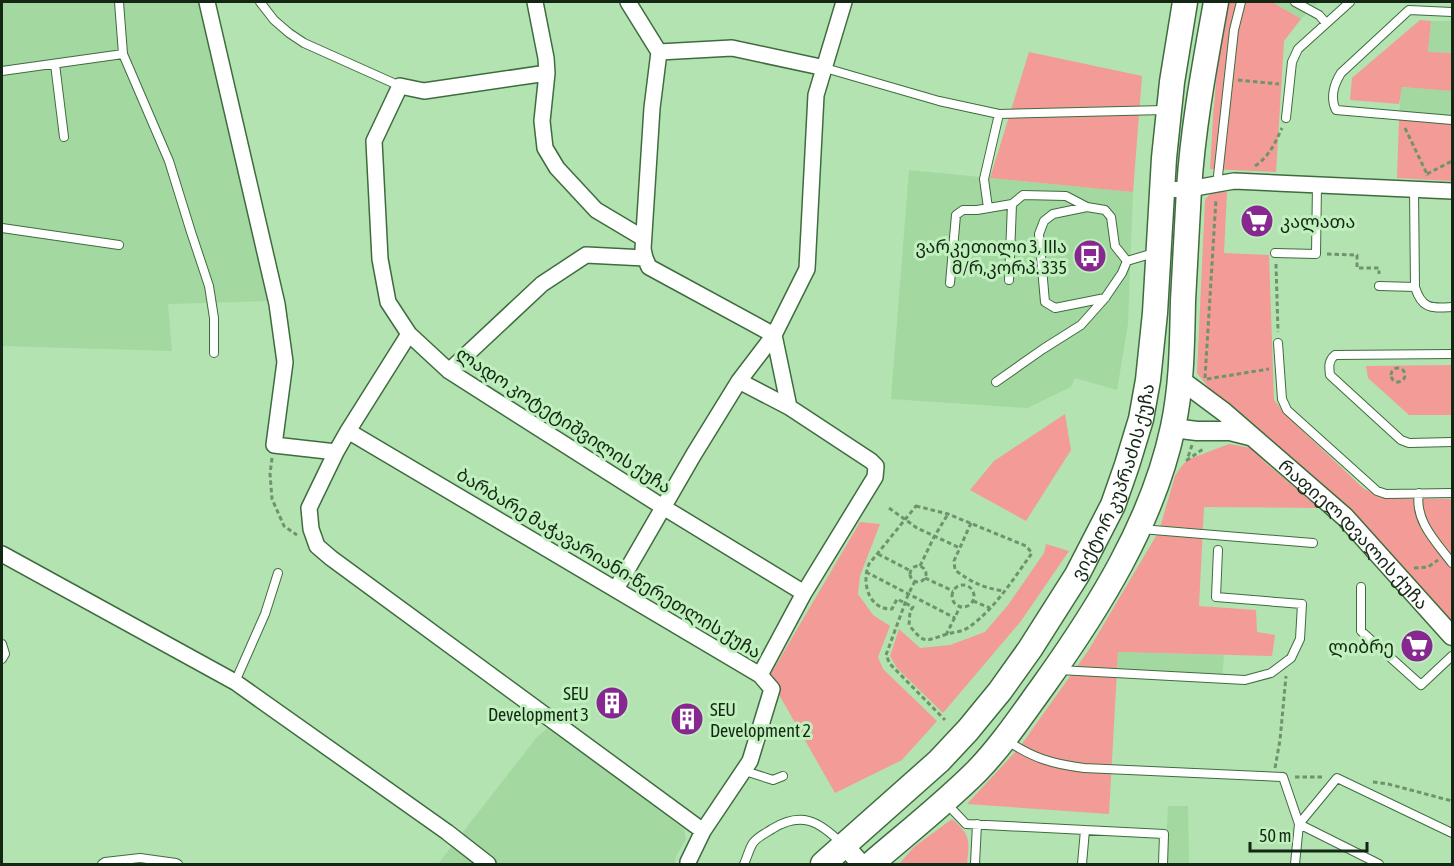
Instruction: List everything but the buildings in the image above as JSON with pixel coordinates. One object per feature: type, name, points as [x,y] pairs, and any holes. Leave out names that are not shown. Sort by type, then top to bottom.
[{"type":"main road","name":"ვიქტორ კუპრაძის ქუჩა","points":[[823,864],[939,761],[1000,691],[1077,575],[1113,505],[1141,419],[1148,380],[1169,110],[1179,30],[1185,2]]},
{"type":"main road","name":"ვიქტორ კუპრაძის ქუჩა","points":[[871,864],[945,802],[1005,739],[1055,669],[1108,585],[1138,529],[1159,475],[1173,428],[1181,380],[1189,189],[1200,97],[1216,2]]},
{"type":"main road","points":[[1179,30],[1210,34]]},
{"type":"main road","points":[[1141,419],[1173,428]]},
{"type":"street","points":[[207,2],[277,304],[285,362],[274,444],[336,452]]},
{"type":"street","points":[[535,2],[546,58],[547,73],[542,121],[545,148],[557,168],[596,210],[643,238]]},
{"type":"street","points":[[628,2],[659,52],[652,108],[643,238],[645,258],[649,267],[774,335],[789,407]]},
{"type":"street","points":[[616,589],[739,381],[774,335],[807,269],[816,95],[844,2]]},
{"type":"street","points":[[659,52],[732,48],[825,68]]},
{"type":"street","points":[[400,86],[424,91],[547,73]]},
{"type":"street","name":"ლადო კოტეტიშვილის ქუჩა","points":[[400,86],[374,141],[380,260],[388,302],[409,334],[448,371],[804,593]]},
{"type":"street","points":[[1162,190],[1189,189],[1234,181],[1452,191]]},
{"type":"street","points":[[448,371],[542,284],[586,255],[645,258]]},
{"type":"street","points":[[409,334],[348,431],[309,508],[311,529],[317,546],[703,831]]},
{"type":"street","name":"რაფიელ დვალის ქუჩა","points":[[1181,380],[1224,412],[1345,517],[1450,628]]},
{"type":"street","points":[[739,381],[789,407],[876,466],[875,477],[804,593],[760,675]]},
{"type":"street","points":[[1173,428],[1230,431],[1252,436]]},
{"type":"street","name":"ბარბარე მაჭავარიანი-წერეთლის ქუჩა","points":[[348,431],[760,675],[772,689],[750,761],[703,831],[688,864]]},
{"type":"street","points":[[2,554],[234,682],[447,831],[488,864]]},
{"type":"street","points":[[844,846],[861,864]]},
{"type":"lane","points":[[119,2],[123,54],[169,161],[209,286],[214,318],[214,353]]},
{"type":"lane","points":[[260,2],[274,20],[304,43],[400,86]]},
{"type":"lane","points":[[1217,185],[1234,30],[1241,2]]},
{"type":"lane","points":[[1295,2],[1319,15],[1326,23]]},
{"type":"lane","points":[[1286,118],[1292,62],[1298,49],[1350,2]]},
{"type":"lane","points":[[1452,12],[1409,10],[1341,73],[1335,81],[1332,102],[1336,110],[1452,120]]},
{"type":"lane","points":[[2,71],[123,54]]},
{"type":"lane","points":[[55,64],[64,137]]},
{"type":"lane","points":[[825,68],[939,101],[999,114],[1169,110]]},
{"type":"lane","points":[[988,208],[984,179],[999,114]]},
{"type":"lane","points":[[1275,253],[1316,254],[1317,185]]},
{"type":"lane","points":[[1420,189],[1415,287],[1418,297],[1431,308],[1452,307]]},
{"type":"lane","points":[[950,283],[956,215],[963,210],[1012,204],[1023,195],[1066,196],[1088,207],[1105,210],[1111,217],[1115,246],[1127,261]]},
{"type":"lane","points":[[1009,280],[1012,204]]},
{"type":"lane","points":[[1088,207],[1053,214],[1044,221],[1039,234],[1045,302],[1055,308],[1105,298]]},
{"type":"lane","points":[[2,228],[119,245]]},
{"type":"lane","points":[[1127,261],[1158,252]]},
{"type":"lane","points":[[996,382],[1081,325],[1105,298],[1122,273],[1127,261]]},
{"type":"lane","points":[[1379,286],[1415,287]]},
{"type":"lane","points":[[1278,343],[1282,399],[1287,410],[1377,490],[1386,494],[1452,493]]},
{"type":"lane","points":[[1452,354],[1335,355],[1329,365],[1330,375],[1401,440],[1409,443],[1452,442]]},
{"type":"lane","points":[[1419,493],[1417,504],[1427,531],[1452,563]]},
{"type":"lane","points":[[1138,529],[1313,543]]},
{"type":"lane","points":[[1055,669],[1245,680],[1271,674],[1291,658],[1300,639],[1302,604],[1216,597],[1218,550]]},
{"type":"lane","points":[[234,682],[265,614],[278,573]]},
{"type":"lane","points":[[1361,587],[1361,631],[1421,685],[1452,656]]},
{"type":"lane","points":[[2,644],[5,654],[2,659]]},
{"type":"lane","points":[[1005,739],[1027,753],[1056,764],[1084,768],[1283,777],[1299,824],[1295,864]]},
{"type":"lane","points":[[745,771],[773,780],[783,776]]},
{"type":"lane","points":[[1299,824],[1337,778],[1452,833]]},
{"type":"lane","points":[[945,802],[966,824],[1164,834],[1162,864]]},
{"type":"lane","points":[[744,864],[754,841],[777,826],[797,819],[807,820],[826,828],[844,846]]},
{"type":"lane","points":[[1299,824],[1379,864]]},
{"type":"lane","points":[[975,864],[977,825]]},
{"type":"lane","points":[[1082,864],[1084,830]]},
{"type":"lane","points":[[102,864],[140,858],[178,864]]},
{"type":"path","points":[[1228,79],[1290,86]]},
{"type":"path","points":[[1399,116],[1427,174]]},
{"type":"path","points":[[1234,181],[1263,160],[1273,147],[1286,118]]},
{"type":"path","points":[[1420,189],[1427,174],[1452,161]]},
{"type":"path","points":[[1217,185],[1205,379],[1280,367]]},
{"type":"path","points":[[1275,253],[1278,343]]},
{"type":"path","points":[[1316,254],[1357,255],[1357,268],[1379,268],[1379,286]]},
{"type":"path","points":[[1397,367],[1401,368],[1405,375],[1399,382],[1394,381],[1390,375],[1391,371],[1397,367]]},
{"type":"path","points":[[1197,431],[1187,460],[1205,448]]},
{"type":"path","points":[[274,444],[270,474],[272,499],[284,526],[303,539]]},
{"type":"path","points":[[916,506],[948,514],[1026,546],[1032,553],[990,608],[968,629],[946,634],[931,641],[919,638],[909,625],[910,611],[913,607],[897,599],[892,609],[885,609],[873,601],[866,590],[866,572],[869,564],[916,506]]},
{"type":"path","points":[[889,508],[917,528],[960,548]]},
{"type":"path","points":[[911,571],[920,566],[948,514]]},
{"type":"path","points":[[970,523],[954,561],[955,570],[968,580],[987,589],[1004,591]]},
{"type":"path","points":[[877,554],[911,571]]},
{"type":"path","points":[[1389,564],[1414,568],[1428,567],[1446,555]]},
{"type":"path","points":[[920,566],[925,569],[925,578]]},
{"type":"path","points":[[911,571],[911,576],[915,581]]},
{"type":"path","points":[[866,572],[955,618]]},
{"type":"path","points":[[915,581],[925,578]]},
{"type":"path","points":[[925,578],[953,591]]},
{"type":"path","points":[[966,585],[968,580]]},
{"type":"path","points":[[915,581],[886,655],[890,664],[945,720]]},
{"type":"path","points":[[966,585],[974,593],[973,601],[968,606],[960,606],[952,598],[953,591],[959,586],[966,585]]},
{"type":"path","points":[[973,601],[990,608]]},
{"type":"path","points":[[946,634],[960,606]]},
{"type":"path","points":[[1287,661],[1280,740],[1273,776],[1337,778]]},
{"type":"path","points":[[1368,781],[1452,801]]},
{"type":"shaded area","points":[[2,2],[201,2],[270,301],[168,304],[172,351],[2,346]]},
{"type":"shaded area","points":[[1228,2],[1272,2],[1301,19],[1284,41],[1276,172],[1210,169],[1218,60]]},
{"type":"shaded area","points":[[1272,2],[1319,2],[1301,19]]},
{"type":"shaded area","points":[[1420,20],[1431,21],[1428,52],[1452,53],[1452,91],[1402,87],[1399,104],[1350,100],[1352,78]]},
{"type":"shaded area","points":[[1431,21],[1452,21],[1452,53],[1428,52]]},
{"type":"shaded area","points":[[1029,52],[1142,76],[1133,192],[990,178]]},
{"type":"shaded area","points":[[1401,87],[1452,91],[1452,123],[1399,119]]},
{"type":"shaded area","points":[[1399,119],[1452,123],[1452,181],[1397,178]]},
{"type":"shaded area","points":[[909,170],[1133,192],[1128,324],[1117,390],[1075,378],[1071,387],[1027,408],[891,399]]},
{"type":"shaded area","points":[[1212,192],[1227,192],[1224,253],[1269,255],[1274,400],[1289,418],[1363,488],[1381,498],[1452,499],[1452,623],[1357,519],[1212,392],[1197,373],[1205,200]]},
{"type":"shaded area","points":[[1452,365],[1452,415],[1409,415],[1368,378],[1366,366]]},
{"type":"shaded area","points":[[1065,414],[1071,450],[1026,521],[970,490],[994,461]]},
{"type":"shaded area","points":[[1229,444],[1251,448],[1319,508],[1204,507],[1199,606],[1256,610],[1257,632],[1275,635],[1272,656],[1118,652],[1109,814],[967,804],[1019,748],[1088,651],[1159,531],[1175,476],[1181,467],[1187,460]]},
{"type":"shaded area","points":[[860,522],[880,524],[860,576],[858,594],[873,615],[890,626],[878,657],[883,669],[937,721],[902,760],[835,793],[769,677]]},
{"type":"shaded area","points":[[1046,544],[1069,551],[1021,621],[943,713],[897,668],[890,656],[899,629],[920,648],[950,645],[985,632],[1008,605],[1044,553]]},
{"type":"shaded area","points":[[1118,652],[1224,655],[1222,681],[1117,675]]},
{"type":"shaded area","points":[[549,727],[684,829],[686,839],[676,856],[675,864],[438,864],[537,737]]},
{"type":"shaded area","points":[[1168,806],[1188,806],[1189,864],[1165,864]]},
{"type":"shaded area","points":[[952,819],[968,839],[967,864],[899,864],[914,847]]},
{"type":"place","name":"კალათა","points":[[1257,221]]},
{"type":"place","name":"ვარკეთილი 3, IIIა მ/რ,კორპ. 335","points":[[1090,256]]},
{"type":"place","name":"ლიბრე","points":[[1417,646]]},
{"type":"place","name":"SEU Development 3","points":[[612,703]]},
{"type":"place","name":"SEU Development 2","points":[[687,719]]}]
